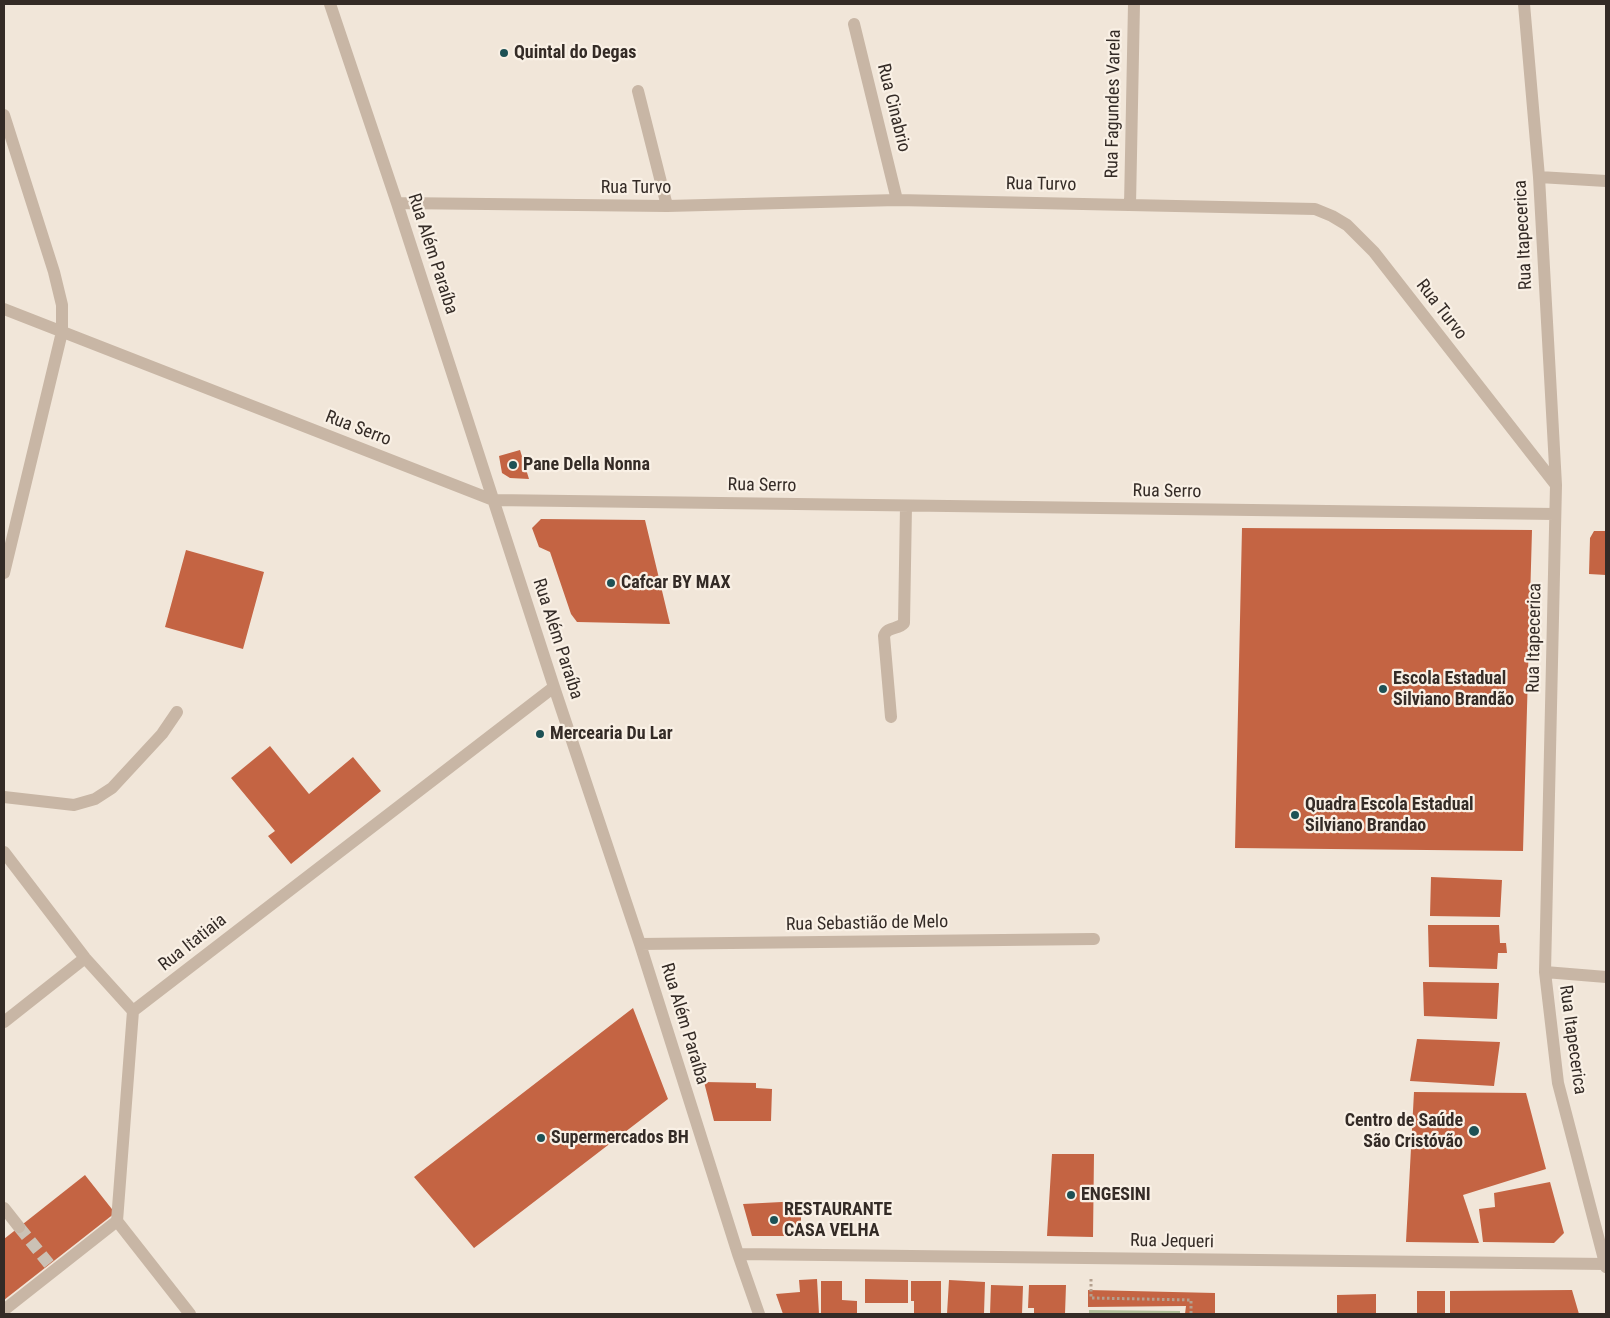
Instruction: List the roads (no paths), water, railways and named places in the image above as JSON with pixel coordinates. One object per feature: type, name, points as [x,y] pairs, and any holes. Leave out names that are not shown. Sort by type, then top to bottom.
[{"type":"street","name":"Rua Além Paraíba","points":[[330,4],[640,944],[738,1254],[759,1314]]},
{"type":"street","name":"Rua Fagundes Varela","points":[[1130,205],[1134,4]]},
{"type":"street","name":"Rua Itapecerica","points":[[1524,4],[1539,177],[1556,485],[1545,972],[1558,1083],[1606,1265]]},
{"type":"street","name":"Rua Cinabrio","points":[[854,24],[897,200]]},
{"type":"street","points":[[638,92],[667,206]]},
{"type":"street","points":[[4,115],[54,272],[62,306],[62,332],[4,573]]},
{"type":"street","points":[[1539,177],[1606,181]]},
{"type":"street","name":"Rua Turvo","points":[[397,203],[667,206],[897,200],[1315,209],[1347,225],[1374,252],[1556,485]]},
{"type":"street","name":"Rua Serro","points":[[4,309],[493,500],[1555,514]]},
{"type":"street","points":[[891,717],[884,636],[890,629],[899,627],[904,623],[906,506]]},
{"type":"street","name":"Rua Itatiaia","points":[[133,1011],[554,687]]},
{"type":"street","points":[[4,796],[74,805],[94,799],[112,788],[162,734],[177,712]]},
{"type":"street","points":[[4,852],[84,958],[133,1011],[117,1221],[190,1314]]},
{"type":"street","name":"Rua Sebastião de Melo","points":[[640,944],[1094,939]]},
{"type":"street","points":[[4,1022],[84,958]]},
{"type":"street","points":[[1545,972],[1606,977]]},
{"type":"street","points":[[4,1208],[19,1227]]},
{"type":"street","points":[[4,1310],[52,1267],[117,1221]]},
{"type":"street","name":"Rua Jequeri","points":[[738,1254],[1606,1265]]},
{"type":"tunnel","points":[[19,1227],[49,1264]]},
{"type":"place","name":"Quintal do Degas","points":[[504,53]]},
{"type":"place","name":"Pane Della Nonna","points":[[513,465]]},
{"type":"place","name":"Cafcar BY MAX","points":[[611,583]]},
{"type":"place","name":"Escola Estadual Silviano Brandão","points":[[1383,689]]},
{"type":"place","name":"Mercearia Du Lar","points":[[540,734]]},
{"type":"place","name":"Quadra Escola Estadual Silviano Brandao","points":[[1295,815]]},
{"type":"place","name":"Centro de Saúde São Cristóvão","points":[[1474,1131]]},
{"type":"place","name":"Supermercados BH","points":[[541,1138]]},
{"type":"place","name":"ENGESINI","points":[[1071,1195]]},
{"type":"place","name":"RESTAURANTE CASA VELHA","points":[[774,1220]]}]
